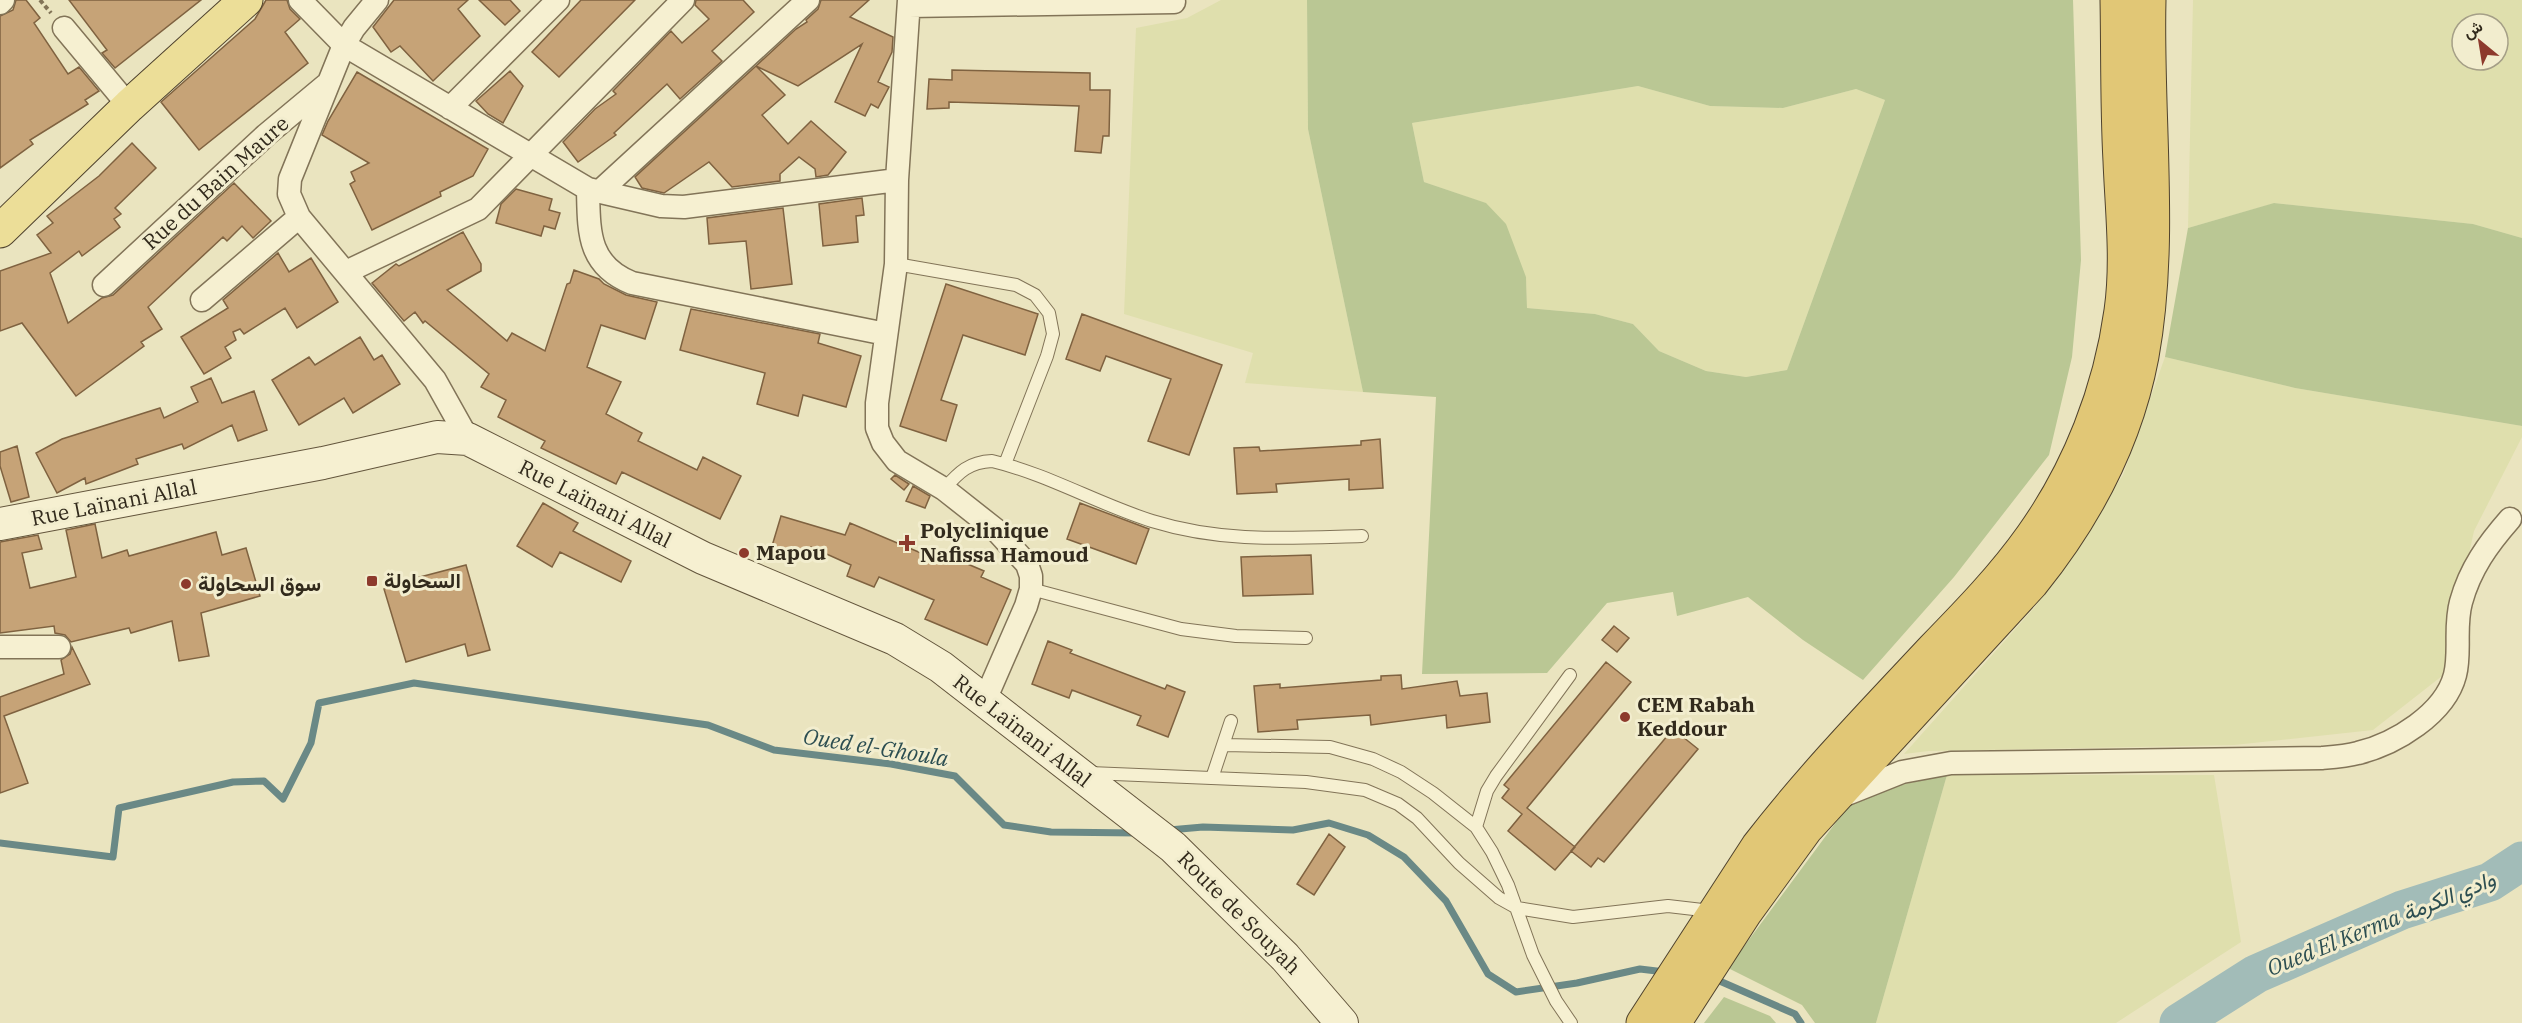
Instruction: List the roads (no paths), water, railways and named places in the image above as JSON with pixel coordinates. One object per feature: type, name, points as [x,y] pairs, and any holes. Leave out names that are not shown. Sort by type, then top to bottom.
[{"type":"highway","points":[[1662,1019],[1758,846],[1815,776],[2008,568],[2055,501],[2086,437],[2104,389],[2121,309],[2124,216],[2120,160],[2117,0]]},
{"type":"highway","points":[[1711,934],[1774,870],[1832,800],[2032,583],[2059,550],[2082,515],[2102,477],[2119,438],[2142,356],[2152,267],[2149,0]]},
{"type":"main road","points":[[0,231],[129,106],[246,0]]},
{"type":"main road","name":"Rue Laïnani Allal","points":[[0,524],[312,465],[437,437],[468,440],[703,558],[895,639],[934,663],[985,700],[1074,773],[1128,812]]},
{"type":"main road","name":"Route de Souyah","points":[[1128,812],[1173,847],[1277,949],[1342,1023]]},
{"type":"street","points":[[300,0],[344,45],[593,190],[661,206],[684,207],[897,180]]},
{"type":"street","points":[[377,0],[354,28],[344,45],[290,179],[289,194],[299,217],[435,380],[454,409],[468,440]]},
{"type":"street","points":[[450,108],[558,0]]},
{"type":"street","points":[[346,272],[478,209],[683,0]]},
{"type":"street","points":[[808,0],[593,190],[589,231],[595,252],[605,267],[619,277],[633,282],[886,334]]},
{"type":"street","points":[[985,700],[1026,606],[1031,589],[1031,576],[1027,564],[996,530],[944,489],[897,461],[883,443],[878,428],[877,403],[896,264],[897,180],[909,3],[1174,3]]},
{"type":"street","points":[[64,27],[129,106]]},
{"type":"street","name":"Rue du Bain Maure","points":[[104,285],[266,135],[329,83]]},
{"type":"street","points":[[202,300],[299,217]]},
{"type":"street","points":[[1832,800],[1878,780],[1930,765],[1976,761],[2322,758],[2359,753],[2384,743],[2428,715],[2447,694],[2456,672],[2457,623],[2466,585],[2483,552],[2510,519]]},
{"type":"street","points":[[0,647],[59,647]]},
{"type":"lane","points":[[896,264],[1016,285],[1035,295],[1049,313],[1053,334],[1047,356],[1005,464]]},
{"type":"lane","points":[[944,489],[958,473],[978,462],[992,461],[1151,520],[1181,528],[1247,539],[1362,536]]},
{"type":"lane","points":[[1031,589],[1181,629],[1236,636],[1306,638]]},
{"type":"lane","points":[[1476,827],[1487,791],[1496,776],[1569,675]]},
{"type":"lane","points":[[1212,778],[1231,721]]},
{"type":"lane","points":[[1224,745],[1330,747],[1373,759],[1401,772],[1433,793],[1476,827],[1492,852],[1517,908],[1533,955],[1556,1001],[1571,1023]]},
{"type":"lane","points":[[1074,773],[1330,783],[1383,796],[1417,818],[1459,863],[1499,898],[1517,908],[1574,917],[1668,906],[1711,934]]},
{"type":"waterway","name":"Oued el-Ghoula","points":[[0,843],[113,857],[119,808],[233,782],[264,781],[283,799],[311,743],[319,703],[414,683],[708,725],[774,750],[891,764],[955,776],[1004,825],[1051,832],[1137,833]]},
{"type":"waterway","name":"Oued el-Ghoula","points":[[1169,830],[1203,827],[1293,830],[1329,823],[1368,835],[1404,857],[1446,901],[1488,974],[1516,992],[1577,983],[1640,969],[1665,972]]},
{"type":"waterway","name":"Oued El Kerma وادي الكرمة","points":[[2179,1023],[2256,974],[2402,910],[2490,882],[2522,861]]},
{"type":"waterway","name":"Oued el-Ghoula","points":[[1715,979],[1795,1014],[1801,1023]]},
{"type":"place","name":"Polyclinique Nafissa Hamoud","points":[[907,543]]},
{"type":"place","name":"Mapou","points":[[744,553]]},
{"type":"place","name":"السحاولة","points":[[372,581]]},
{"type":"place","name":"سوق السحاولة","points":[[186,584]]},
{"type":"place","name":"CEM Rabah Keddour","points":[[1625,717]]}]
